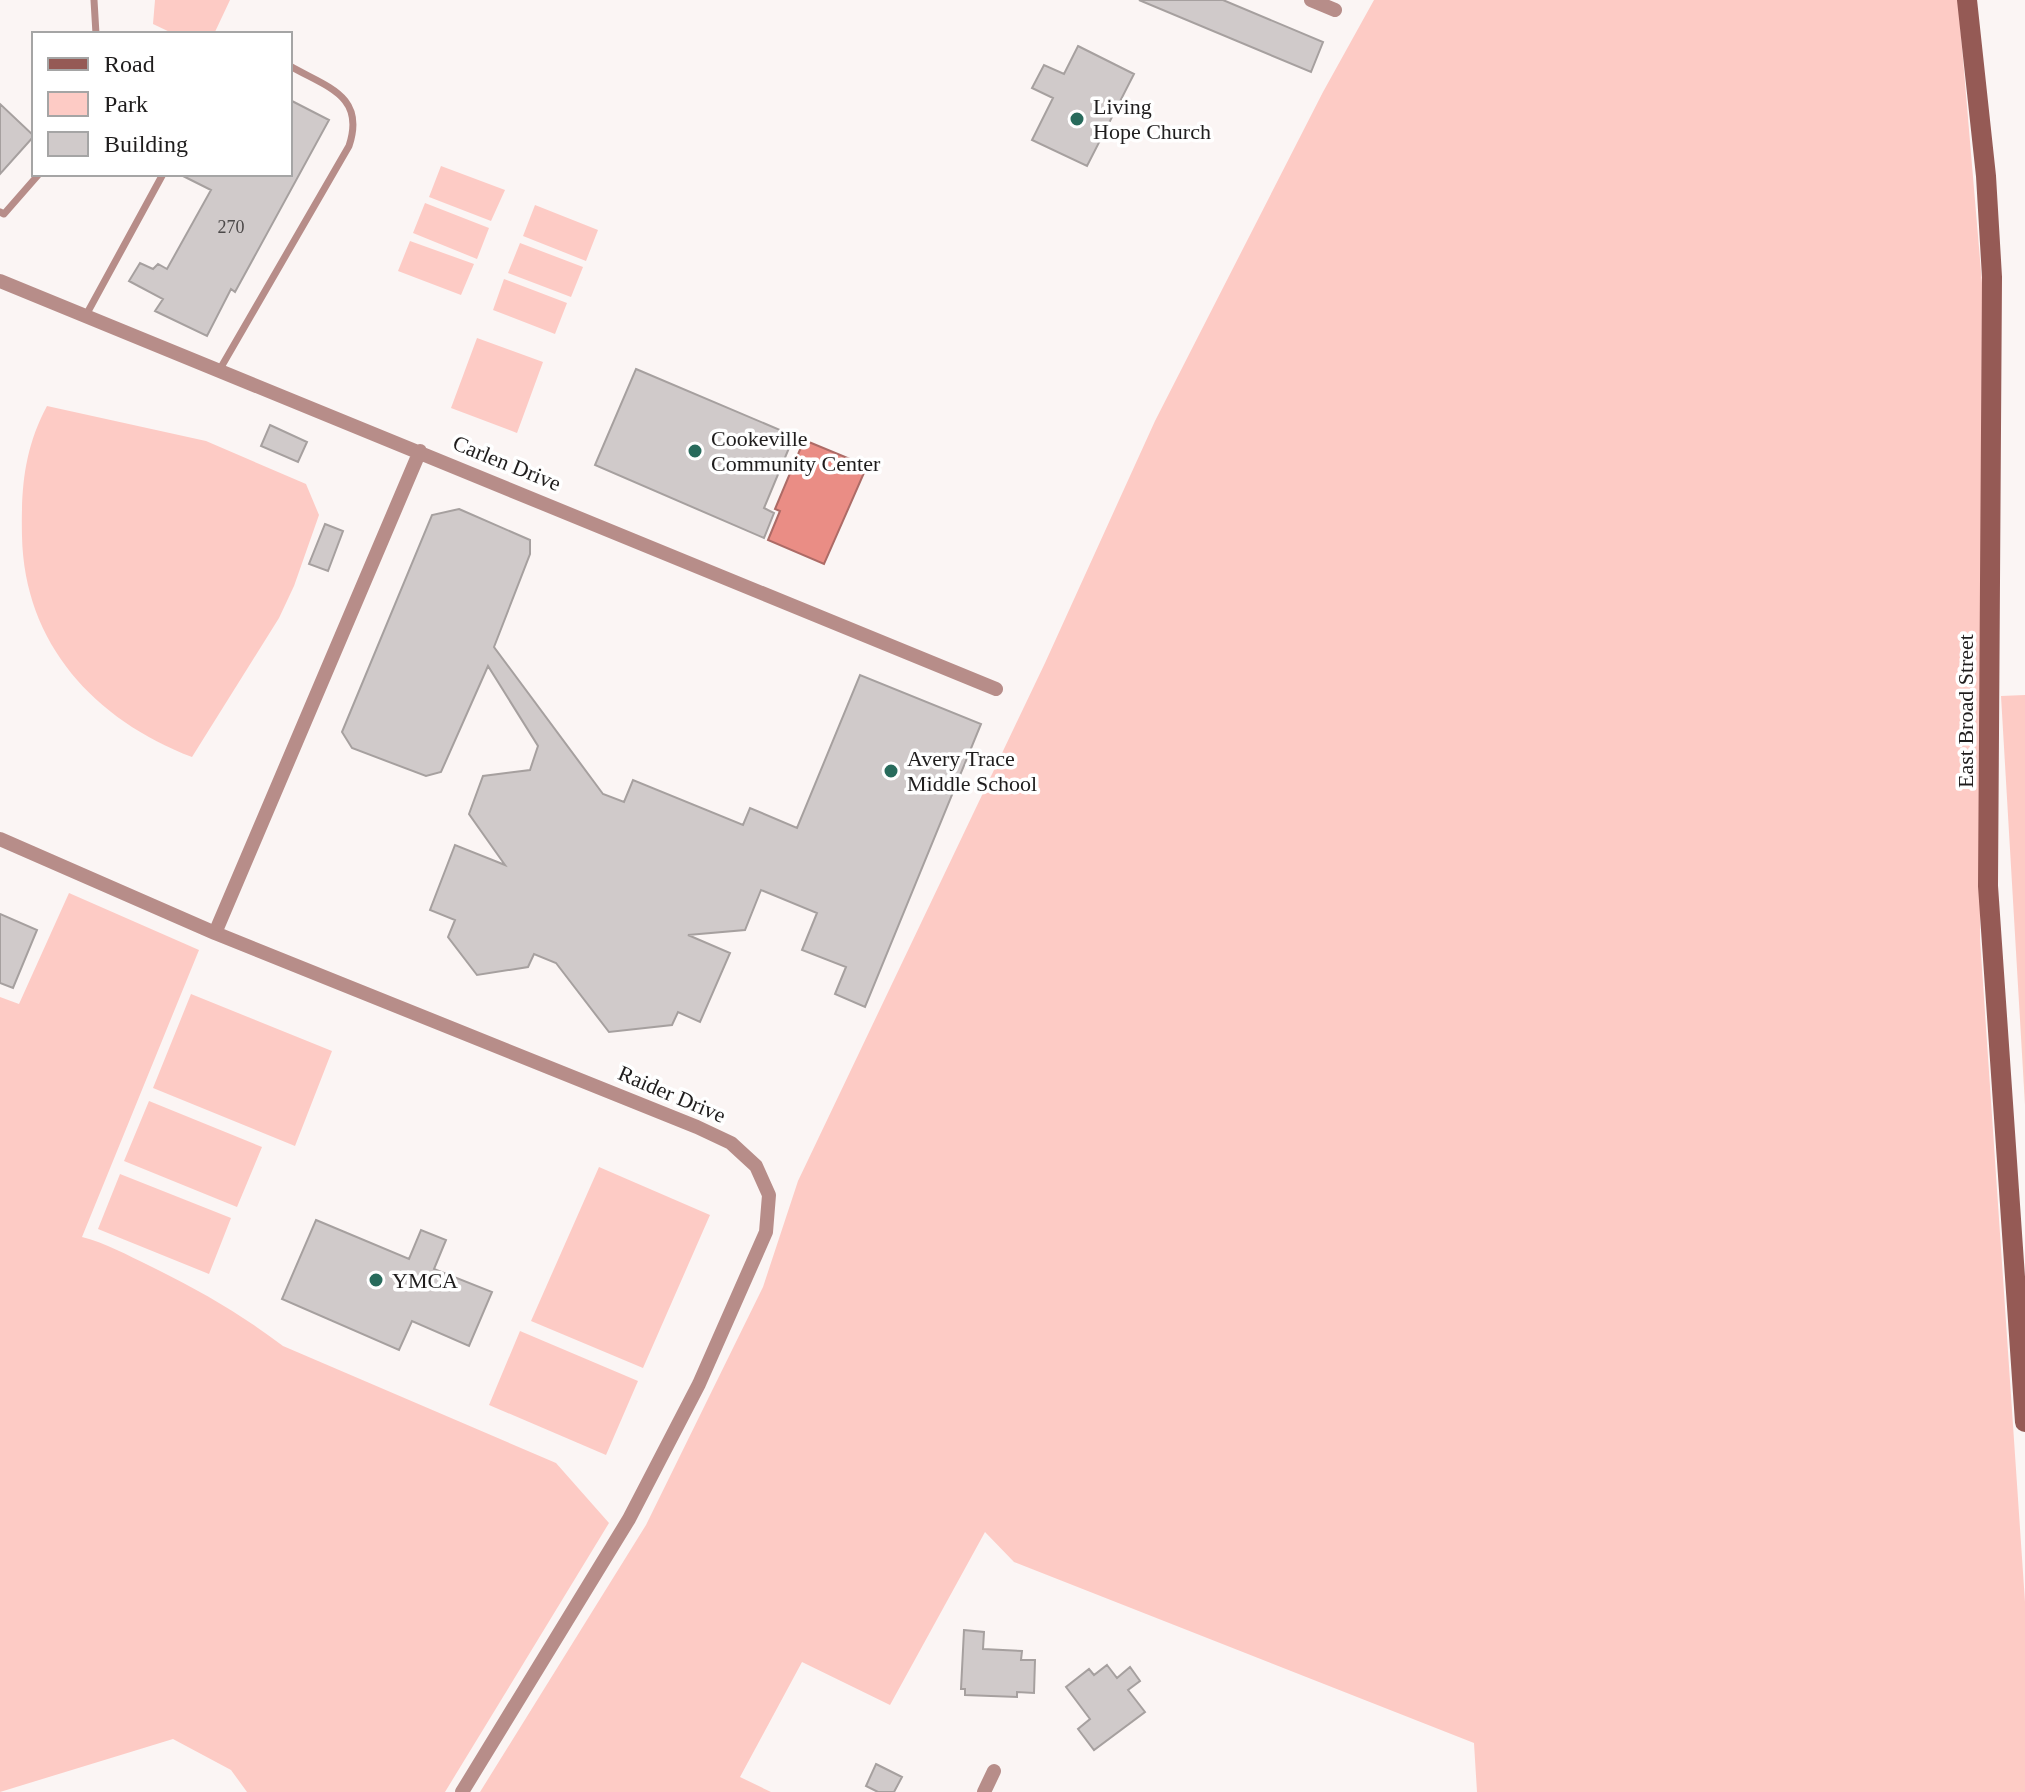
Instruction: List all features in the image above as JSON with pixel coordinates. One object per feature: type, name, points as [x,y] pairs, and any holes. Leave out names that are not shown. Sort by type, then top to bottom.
[{"type":"street","points":[[1311,0],[1335,10]]},
{"type":"street","name":"East Broad Street","points":[[1967,0],[1986,176],[1992,277],[1988,886],[2025,1422]]},
{"type":"street","name":"Carlen Drive","points":[[0,281],[996,689]]},
{"type":"street","points":[[215,933],[420,451]]},
{"type":"street","name":"Raider Drive","points":[[0,839],[215,933],[731,1143],[756,1166],[769,1195],[766,1232],[699,1384],[629,1519],[462,1792]]},
{"type":"street","points":[[984,1792],[994,1771]]},
{"type":"lane","points":[[94,0],[96,32]]},
{"type":"lane","points":[[220,369],[349,146],[355,128],[352,109],[342,95],[292,67]]},
{"type":"lane","points":[[0,212],[4,214],[37,176]]},
{"type":"lane","points":[[85,317],[162,176]]},
{"type":"green space","points":[[155,0],[230,0],[215,32],[170,32],[153,24]]},
{"type":"green space","points":[[1374,0],[1958,0],[1982,283],[1980,939],[2025,1602],[2025,1792],[1477,1792],[1474,1743],[1014,1562],[985,1532],[890,1705],[802,1662],[740,1777],[771,1792],[480,1792],[646,1525],[763,1287],[798,1181],[1045,663],[1155,421],[1323,92]]},
{"type":"green space","points":[[441,166],[505,190],[491,221],[429,197]]},
{"type":"green space","points":[[425,203],[489,228],[477,259],[413,233]]},
{"type":"green space","points":[[535,205],[598,230],[586,261],[523,236]]},
{"type":"green space","points":[[410,241],[474,264],[461,295],[398,271]]},
{"type":"green space","points":[[520,243],[583,267],[571,297],[508,273]]},
{"type":"green space","points":[[504,279],[567,303],[555,334],[493,310]]},
{"type":"green space","points":[[477,338],[543,362],[517,433],[451,408]]},
{"type":"green space","points":[[47,406],[206,441],[306,484],[319,515],[279,618],[192,757],[125,722],[96,699],[71,673],[51,644],[36,611],[26,575],[22,502],[33,438]]},
{"type":"green space","points":[[2025,695],[2025,1105],[2001,696]]},
{"type":"green space","points":[[69,893],[199,950],[82,1237],[185,1284],[283,1346],[556,1463],[609,1523],[445,1792],[247,1792],[231,1770],[173,1739],[0,1792],[0,997],[19,1004]]},
{"type":"green space","points":[[191,994],[332,1051],[295,1146],[153,1088]]},
{"type":"green space","points":[[149,1101],[262,1147],[237,1207],[124,1161]]},
{"type":"green space","points":[[599,1167],[710,1215],[643,1368],[531,1321]]},
{"type":"green space","points":[[120,1174],[231,1218],[209,1274],[98,1229]]},
{"type":"green space","points":[[520,1331],[638,1381],[606,1455],[489,1405]]},
{"type":"shaded area","points":[[804,440],[867,466],[824,564],[768,540],[780,511],[775,509]]},
{"type":"building","points":[[1139,0],[1223,0],[1323,42],[1311,72]]},
{"type":"building","name":"Living Hope Church","points":[[1078,46],[1134,74],[1087,166],[1032,140],[1053,98],[1032,88],[1044,65],[1064,74]]},
{"type":"building","points":[[292,101],[329,120],[235,292],[231,289],[207,336],[155,311],[163,299],[129,281],[140,263],[153,269],[158,264],[167,269],[211,190],[183,176],[292,176]]},
{"type":"building","points":[[0,104],[32,134],[32,138],[0,174]]},
{"type":"building","name":"Cookeville Community Center","points":[[636,369],[794,436],[764,508],[774,513],[764,538],[595,465]]},
{"type":"building","points":[[270,425],[307,442],[298,462],[261,446]]},
{"type":"building","name":"Avery Trace Middle School","points":[[459,509],[530,540],[530,554],[494,647],[603,794],[624,802],[633,780],[743,825],[750,808],[797,828],[860,675],[981,724],[865,1007],[835,994],[846,967],[802,950],[817,913],[761,890],[745,930],[688,935],[730,953],[700,1022],[678,1012],[672,1025],[609,1032],[556,963],[534,954],[528,967],[477,975],[448,937],[455,920],[430,910],[455,845],[505,865],[469,814],[483,776],[530,770],[538,746],[488,666],[441,772],[426,776],[352,748],[342,732],[432,515]]},
{"type":"building","points":[[325,524],[343,531],[328,571],[309,564]]},
{"type":"building","points":[[0,914],[37,930],[13,988],[0,983]]},
{"type":"building","name":"YMCA","points":[[316,1220],[409,1259],[421,1230],[446,1240],[434,1269],[492,1292],[469,1346],[412,1321],[399,1350],[282,1299]]},
{"type":"building","points":[[964,1630],[984,1632],[983,1649],[1022,1651],[1021,1660],[1035,1660],[1034,1693],[1017,1692],[1017,1697],[965,1695],[965,1689],[961,1689]]},
{"type":"building","points":[[1107,1665],[1117,1678],[1130,1667],[1140,1681],[1128,1690],[1145,1712],[1094,1750],[1078,1729],[1090,1719],[1066,1687],[1089,1669],[1094,1675]]},
{"type":"building","points":[[876,1764],[902,1777],[894,1792],[878,1792],[866,1786]]},
{"type":"place","name":"Living Hope Church","points":[[1077,119]]},
{"type":"place","name":"Cookeville Community Center","points":[[695,451]]},
{"type":"place","name":"Avery Trace Middle School","points":[[891,771]]},
{"type":"place","name":"YMCA","points":[[376,1280]]}]
